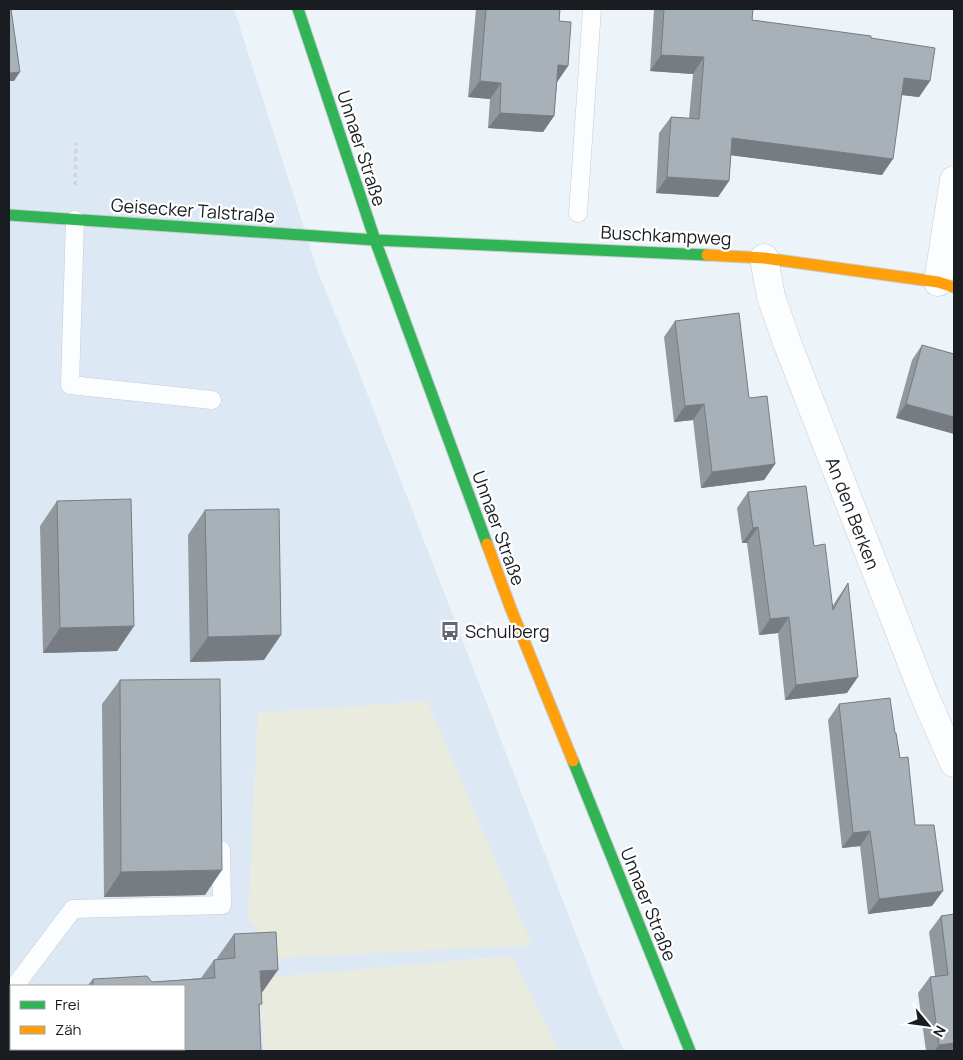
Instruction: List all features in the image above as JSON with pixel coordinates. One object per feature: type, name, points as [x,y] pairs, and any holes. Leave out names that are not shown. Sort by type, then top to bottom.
[{"type":"main road","name":"Unnaer Straße","points":[[298,9],[375,240],[511,609],[690,1051]]},
{"type":"main road","name":"Geisecker Talstraße","points":[[9,215],[375,240]]},
{"type":"main road","name":"Buschkampweg","points":[[375,240],[764,258],[946,284]]},
{"type":"street","points":[[946,284],[954,180]]},
{"type":"street","name":"An den Berken","points":[[764,258],[771,297],[788,345],[925,697],[954,763]]},
{"type":"lane","points":[[578,213],[592,9]]},
{"type":"lane","points":[[75,220],[70,384],[212,400]]},
{"type":"lane","points":[[17,985],[73,909],[222,905],[220,836]]},
{"type":"shaded area","points":[[9,9],[234,9],[319,275],[355,362],[599,994],[624,1051],[559,1051],[511,956],[260,979],[265,1051],[9,1051]]},
{"type":"shaded area","points":[[427,701],[532,945],[278,958],[248,918],[258,713]]},
{"type":"shaded area","points":[[512,956],[559,1051],[265,1051],[260,978]]},
{"type":"building","points":[[9,9],[11,9],[20,72],[9,73]]},
{"type":"building","points":[[486,9],[560,9],[559,21],[571,22],[568,66],[558,65],[554,116],[500,113],[501,83],[480,81]]},
{"type":"building","points":[[664,9],[753,9],[752,20],[871,36],[871,38],[935,48],[930,81],[904,78],[893,159],[732,138],[729,181],[667,177],[671,117],[699,119],[704,57],[661,55]]},
{"type":"building","points":[[739,313],[749,398],[767,396],[775,464],[712,472],[704,404],[685,406],[675,321]]},
{"type":"building","points":[[922,345],[954,354],[954,417],[906,404]]},
{"type":"building","points":[[806,486],[814,546],[825,544],[833,610],[848,583],[858,677],[796,685],[789,617],[770,619],[758,527],[753,528],[748,492]]},
{"type":"building","points":[[131,499],[134,626],[60,628],[57,501]]},
{"type":"building","points":[[279,509],[281,635],[208,637],[205,510]]},
{"type":"building","points":[[220,679],[222,870],[121,872],[120,680]]},
{"type":"building","points":[[890,698],[900,758],[908,757],[915,825],[934,825],[943,891],[879,899],[870,831],[853,833],[839,704]]},
{"type":"building","points":[[954,914],[954,1043],[939,1045],[930,977],[948,975],[941,916]]},
{"type":"building","points":[[276,932],[278,970],[260,971],[262,1004],[259,1004],[261,1051],[92,1051],[185,1050],[185,985],[93,985],[93,979],[147,976],[152,982],[215,978],[214,960],[235,958],[234,934]]},
{"type":"traffic: fast","points":[[298,9],[375,240],[487,544]]},
{"type":"traffic: fast","points":[[9,215],[375,240],[707,255]]},
{"type":"traffic: fast","points":[[573,761],[690,1051]]},
{"type":"traffic: slow","points":[[707,255],[764,258],[938,282],[954,287]]},
{"type":"traffic: slow","points":[[487,544],[511,609],[573,761]]},
{"type":"place","name":"Schulberg","points":[[450,631]]}]
